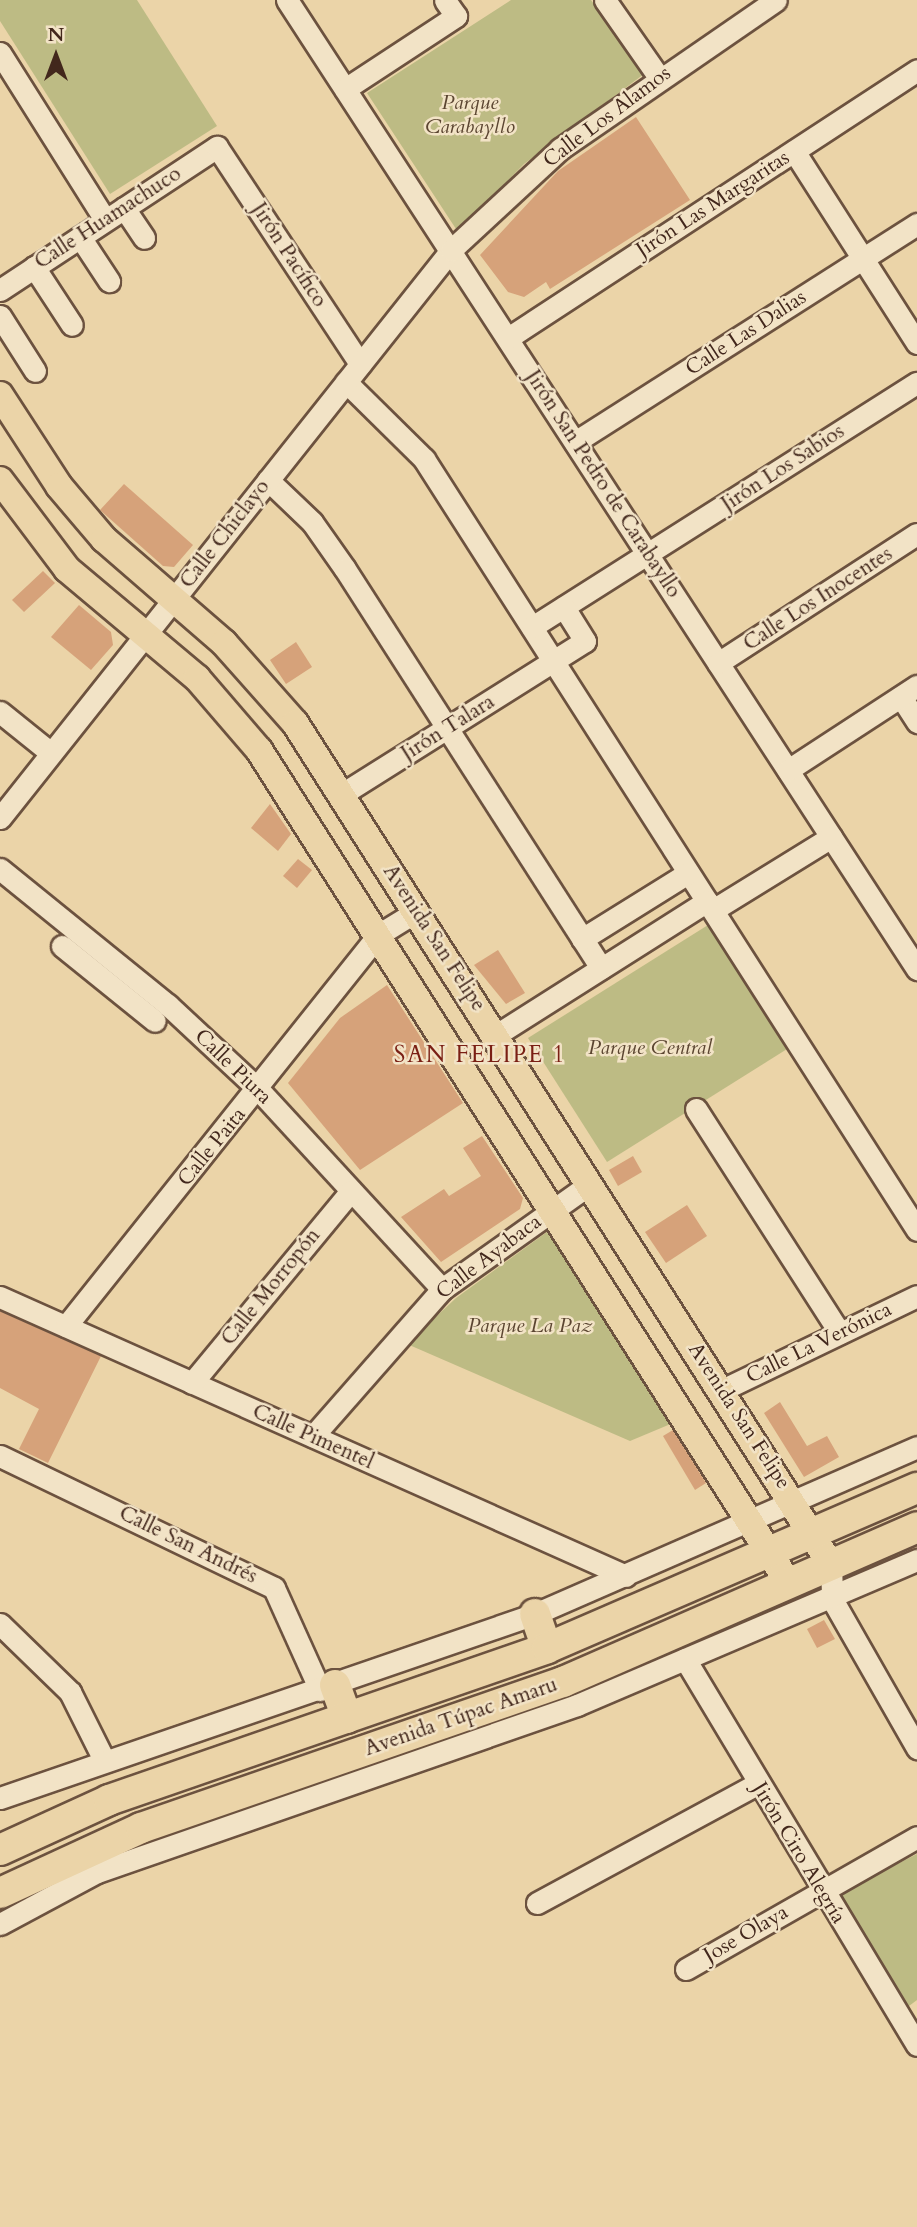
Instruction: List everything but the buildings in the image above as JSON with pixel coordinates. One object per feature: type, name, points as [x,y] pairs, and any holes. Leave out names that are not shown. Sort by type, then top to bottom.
[{"type":"highway","name":"Avenida Túpac Amaru","points":[[0,1850],[108,1800],[547,1648],[917,1488]]},
{"type":"highway","name":"Avenida Túpac Amaru","points":[[0,1893],[71,1856],[240,1808],[410,1749],[917,1527]]},
{"type":"highway","points":[[535,1614],[547,1648]]},
{"type":"highway","points":[[328,1687],[346,1718]]},
{"type":"main road","name":"Avenida San Felipe","points":[[0,395],[88,521],[252,672],[342,794],[831,1565]]},
{"type":"main road","points":[[0,480],[67,569],[197,678],[240,726],[379,935],[753,1522],[789,1584]]},
{"type":"street","name":"Jirón San Pedro de Carabayllo","points":[[287,0],[917,970]]},
{"type":"street","points":[[345,89],[456,16],[445,0]]},
{"type":"street","points":[[605,0],[658,76]]},
{"type":"street","name":"Calle Los Alamos","points":[[451,250],[560,149],[658,76],[772,1]]},
{"type":"street","points":[[0,53],[106,220]]},
{"type":"street","name":"Jirón Las Margaritas","points":[[508,338],[917,70]]},
{"type":"street","name":"Calle Huamachuco","points":[[0,290],[124,208],[173,188],[217,146]]},
{"type":"street","name":"Jirón Pacífico","points":[[217,146],[360,364]]},
{"type":"street","points":[[793,151],[917,343]]},
{"type":"street","points":[[124,208],[144,238]]},
{"type":"street","name":"Calle Las Dalias","points":[[575,442],[917,224]]},
{"type":"street","points":[[80,237],[109,281]]},
{"type":"street","name":"Calle Chiclayo","points":[[0,818],[451,250]]},
{"type":"street","points":[[34,267],[72,325]]},
{"type":"street","points":[[0,316],[35,370]]},
{"type":"street","points":[[346,382],[424,459],[917,1230]]},
{"type":"street","name":"Jirón Los Sabios","points":[[531,628],[917,383]]},
{"type":"street","points":[[268,481],[312,522],[449,727],[601,968]]},
{"type":"street","name":"Calle Los Inocentes","points":[[718,663],[917,534]]},
{"type":"street","name":"Jirón Talara","points":[[342,794],[585,641],[564,607]]},
{"type":"street","points":[[788,771],[909,692],[917,722]]},
{"type":"street","points":[[0,712],[51,753]]},
{"type":"street","points":[[496,1035],[601,968],[831,837]]},
{"type":"street","name":"Calle Piura","points":[[0,869],[69,938],[258,1089],[442,1289]]},
{"type":"street","points":[[582,939],[688,873]]},
{"type":"street","name":"Calle Paita","points":[[66,1326],[379,935],[417,911]]},
{"type":"street","points":[[69,938],[155,1021]]},
{"type":"street","points":[[696,1109],[840,1333]]},
{"type":"street","name":"Calle Ayabaca","points":[[313,1436],[442,1289],[590,1184]]},
{"type":"street","name":"Calle Morropón","points":[[192,1383],[351,1191]]},
{"type":"street","name":"Calle La Verónica","points":[[722,1390],[917,1296]]},
{"type":"street","name":"Calle Pimentel","points":[[0,1297],[626,1576]]},
{"type":"street","points":[[0,1798],[104,1760],[328,1687],[535,1614],[753,1522],[917,1447]]},
{"type":"street","name":"Calle San Andrés","points":[[0,1456],[274,1588],[328,1687]]},
{"type":"street","name":"Avenida Túpac Amaru","points":[[410,1749],[577,1705],[832,1599],[917,1560]]},
{"type":"street","points":[[831,1565],[832,1599],[917,1748]]},
{"type":"street","points":[[789,1584],[832,1599]]},
{"type":"street","points":[[0,1624],[70,1692],[104,1760]]},
{"type":"street","name":"Jirón Ciro Alegría","points":[[685,1659],[821,1890],[909,2017],[917,2045]]},
{"type":"street","points":[[537,1903],[757,1784]]},
{"type":"street","name":"Avenida Túpac Amaru","points":[[0,1924],[97,1872],[240,1808]]},
{"type":"street","name":"Jose Olaya","points":[[685,1969],[917,1837]]},
{"type":"green space","points":[[0,0],[137,0],[217,126],[110,194],[0,21]]},
{"type":"green space","name":"Parque Carabayllo","points":[[511,0],[591,0],[644,74],[524,164],[458,232],[367,93]]},
{"type":"green space","name":"Parque Central","points":[[716,920],[795,1044],[607,1162],[528,1038]]},
{"type":"green space","name":"Parque La Paz","points":[[547,1232],[673,1423],[630,1441],[407,1344],[456,1298]]},
{"type":"green space","points":[[917,1854],[917,2000],[905,2009],[836,1895]]},
{"type":"district","name":"SAN FELIPE 1","points":[[480,1055]]}]
